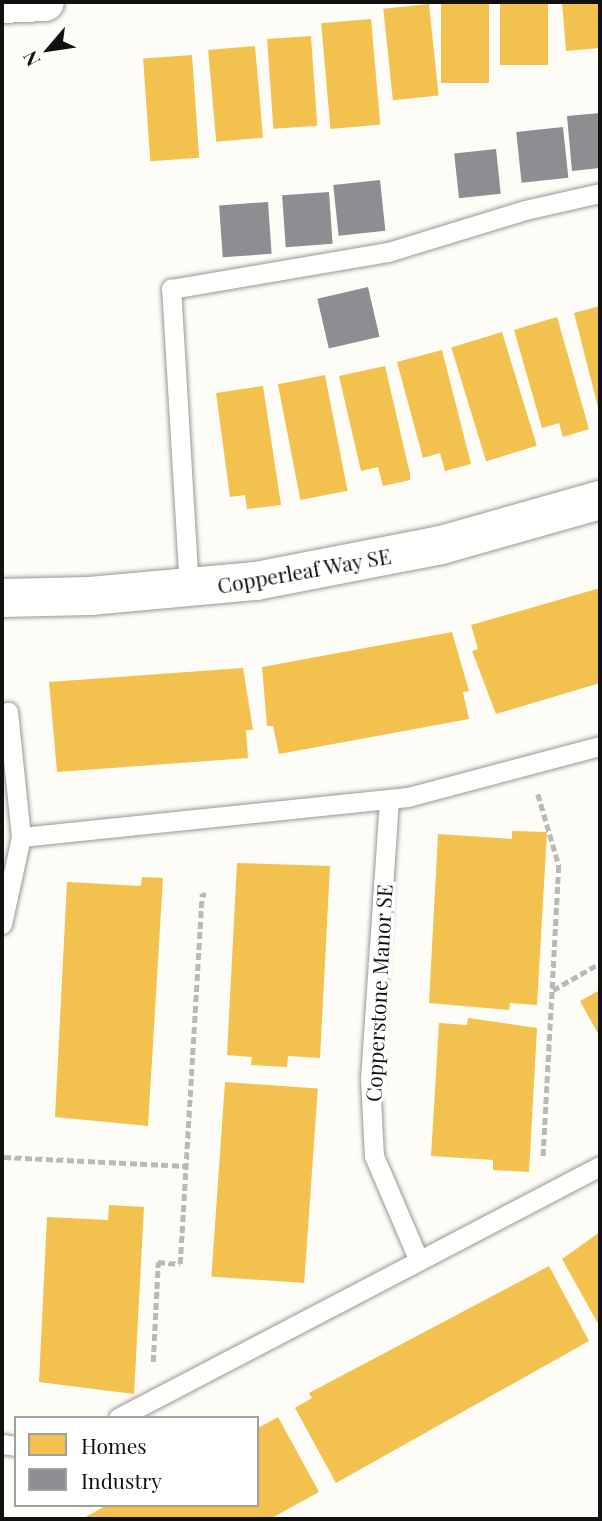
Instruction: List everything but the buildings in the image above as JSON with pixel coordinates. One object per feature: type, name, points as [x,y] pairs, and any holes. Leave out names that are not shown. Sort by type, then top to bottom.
[{"type":"street","points":[[2,4],[45,2]]},
{"type":"street","name":"Copperleaf Way SE","points":[[2,598],[189,589],[441,545],[600,500]]},
{"type":"lane","points":[[189,589],[171,289],[388,252],[525,210],[600,193]]},
{"type":"lane","points":[[2,924],[21,837],[8,712]]},
{"type":"lane","points":[[21,837],[389,800],[478,781],[600,746]]},
{"type":"lane","name":"Copperstone Manor SE","points":[[389,800],[370,1078],[374,1156],[419,1261]]},
{"type":"lane","points":[[122,1416],[600,1166]]},
{"type":"path","points":[[538,793],[559,866],[542,1162]]},
{"type":"path","points":[[153,1367],[158,1262],[180,1264],[202,894],[206,895]]},
{"type":"path","points":[[552,990],[600,963]]},
{"type":"path","points":[[4,1157],[187,1167]]}]
